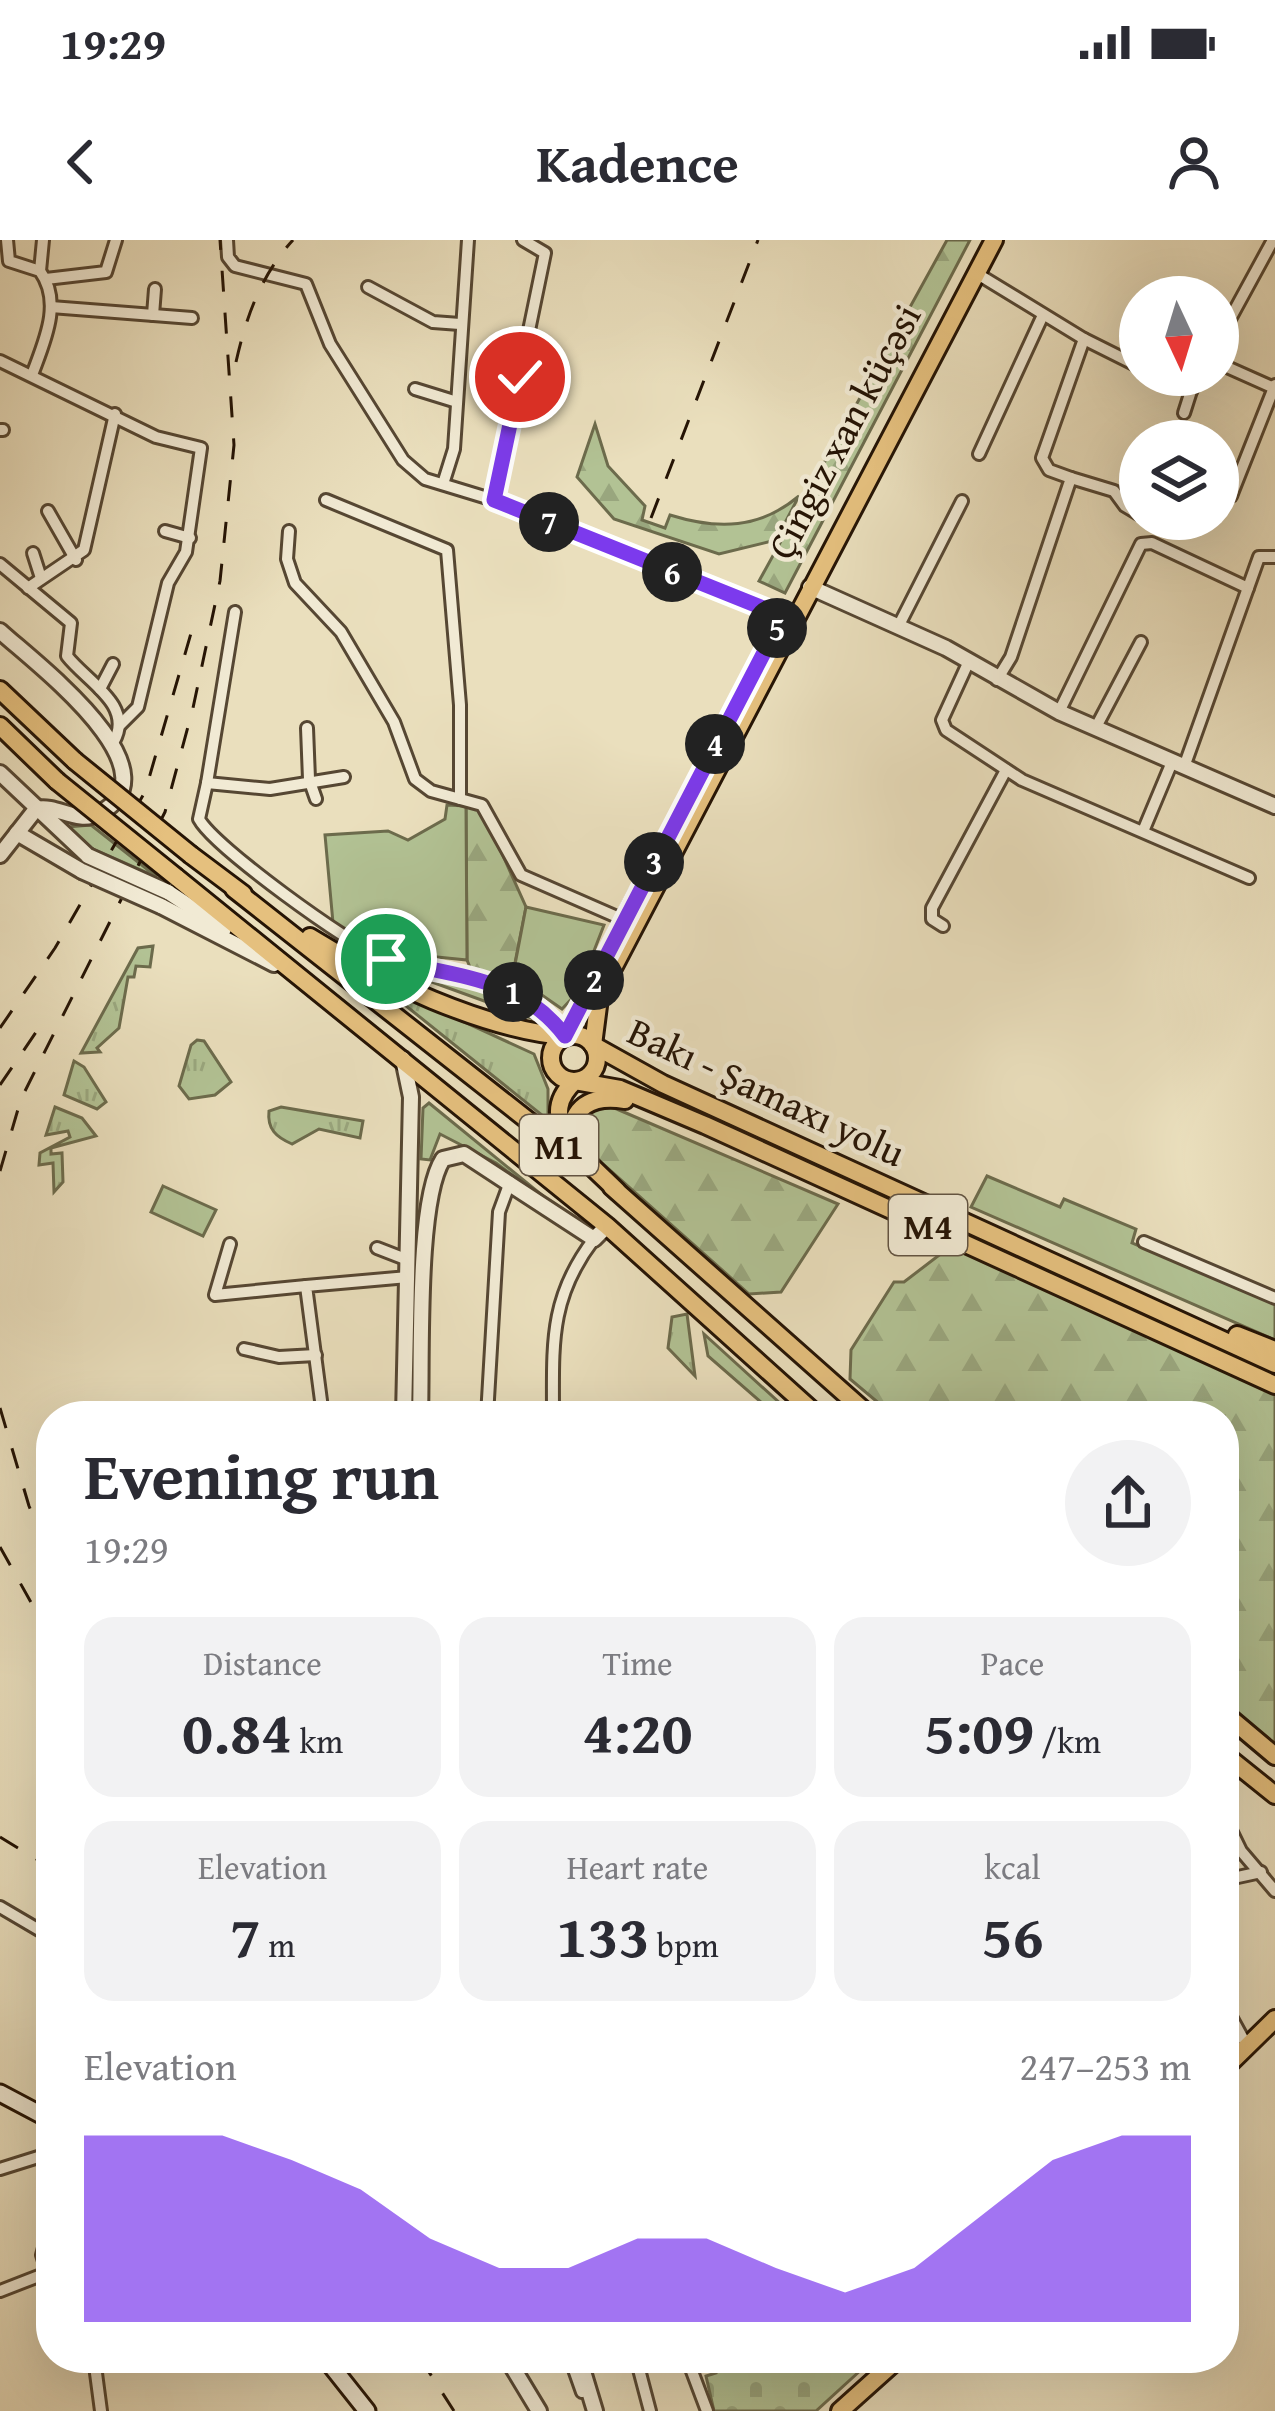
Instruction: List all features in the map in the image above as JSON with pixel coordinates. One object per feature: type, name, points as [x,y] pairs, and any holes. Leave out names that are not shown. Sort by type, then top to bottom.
[{"type":"main road","name":"Çingiz xan küçəsi","points":[[565,1036],[982,240]]},
{"type":"main road","name":"Çingiz xan küçəsi","points":[[593,1045],[603,988],[994,240]]},
{"type":"main road","points":[[0,690],[75,761],[234,889],[326,947],[398,982],[525,1030],[578,1035],[593,1045],[595,1068],[562,1096],[559,1123],[579,1152],[617,1191]]},
{"type":"main road","points":[[0,726],[168,892],[348,1012]]},
{"type":"main road","name":"M1","points":[[234,889],[617,1191],[854,1401]]},
{"type":"main road","name":"M1","points":[[348,1012],[800,1401]]},
{"type":"main road","points":[[565,1036],[553,1047],[551,1064],[560,1077],[575,1082]]},
{"type":"main road","name":"Bakı - Şamaxı yolu","points":[[593,1045],[663,1084],[1275,1364]]},
{"type":"main road","name":"Bakı - Şamaxı yolu","points":[[575,1082],[620,1089],[705,1125],[1275,1385]]},
{"type":"main road","points":[[579,1152],[573,1119],[596,1100],[620,1099],[705,1125]]},
{"type":"main road","name":"Bakı - Şamaxı yolu","points":[[1110,1287],[1275,1350]]},
{"type":"main road","points":[[1239,1726],[1275,1756]]},
{"type":"main road","points":[[1239,1766],[1275,1795]]},
{"type":"main road","points":[[1239,2053],[1275,2019]]},
{"type":"main road","points":[[1239,2060],[1275,2037]]},
{"type":"main road","points":[[0,2093],[36,2112]]},
{"type":"main road","points":[[337,2373],[368,2411]]},
{"type":"main road","points":[[840,2411],[882,2373]]},
{"type":"street","points":[[7,240],[9,261],[43,275],[106,272],[116,240]]},
{"type":"street","points":[[32,375],[51,307],[43,275],[43,240]]},
{"type":"street","points":[[227,240],[227,257],[235,266],[306,284],[330,344],[417,474],[494,500],[783,616]]},
{"type":"street","points":[[442,484],[454,449],[468,240]]},
{"type":"street","points":[[494,500],[545,253],[524,240]]},
{"type":"street","points":[[1239,302],[1273,240]]},
{"type":"street","points":[[976,273],[1119,356]]},
{"type":"street","points":[[368,287],[433,322],[460,324]]},
{"type":"street","points":[[153,315],[155,289]]},
{"type":"street","points":[[51,307],[192,318]]},
{"type":"street","points":[[979,454],[1043,315]]},
{"type":"street","points":[[1084,339],[1042,451],[1048,470],[1114,490],[1119,497]]},
{"type":"street","points":[[0,361],[157,437],[201,448],[190,538],[168,583],[138,707],[120,725],[114,741],[120,782],[107,807],[78,818],[36,809]]},
{"type":"street","points":[[1239,372],[1274,387],[1239,476]]},
{"type":"street","points":[[416,389],[457,401]]},
{"type":"street","points":[[1184,413],[1190,396]]},
{"type":"street","points":[[28,588],[76,560],[88,541],[115,413]]},
{"type":"street","points":[[997,680],[1011,657],[1071,478]]},
{"type":"street","points":[[326,500],[447,550],[460,705],[460,799]]},
{"type":"street","points":[[898,627],[962,501]]},
{"type":"street","points":[[48,511],[76,560]]},
{"type":"street","points":[[165,531],[190,538]]},
{"type":"street","points":[[290,531],[286,559],[295,583],[341,632],[394,722],[415,779],[431,791],[488,811],[520,875],[624,920]]},
{"type":"street","points":[[1059,712],[1141,544],[1152,542],[1248,588]]},
{"type":"street","points":[[33,553],[41,578]]},
{"type":"street","points":[[1144,829],[1178,765],[1259,557],[1275,557]]},
{"type":"street","points":[[0,564],[71,622],[67,656],[100,689],[120,725]]},
{"type":"street","points":[[810,587],[968,661],[1095,729],[1275,806]]},
{"type":"street","points":[[235,612],[198,813],[201,825],[339,934],[386,959],[505,988],[541,1007],[565,1036]]},
{"type":"street","points":[[0,632],[114,741]]},
{"type":"street","points":[[1095,729],[1141,641]]},
{"type":"street","points":[[968,661],[943,724],[1006,770],[1249,878]]},
{"type":"street","points":[[100,689],[113,664]]},
{"type":"street","points":[[307,728],[313,793]]},
{"type":"street","points":[[943,926],[932,919],[932,908],[1006,770]]},
{"type":"street","points":[[0,773],[81,864]]},
{"type":"street","points":[[207,783],[313,793],[344,777]]},
{"type":"street","points":[[0,855],[36,809]]},
{"type":"street","points":[[17,833],[81,864],[168,892],[348,1012]]},
{"type":"street","points":[[402,1054],[411,1084],[404,1401]]},
{"type":"street","points":[[421,1401],[427,1248],[437,1168],[449,1155],[464,1154],[601,1232],[572,1269],[557,1305],[554,1401]]},
{"type":"street","points":[[410,1164],[437,1168]]},
{"type":"street","points":[[489,1401],[499,1212],[510,1182]]},
{"type":"street","points":[[1144,1242],[1275,1298]]},
{"type":"street","points":[[230,1244],[215,1295],[408,1277]]},
{"type":"street","points":[[377,1248],[408,1260]]},
{"type":"street","points":[[306,1286],[321,1401]]},
{"type":"street","points":[[244,1349],[279,1357],[316,1355]]},
{"type":"street","points":[[1239,1847],[1275,1891]]},
{"type":"street","points":[[1239,1877],[1261,1872]]},
{"type":"street","points":[[0,1907],[36,1928]]},
{"type":"street","points":[[1239,2033],[1246,2046]]},
{"type":"street","points":[[0,2169],[36,2158]]},
{"type":"street","points":[[0,2291],[36,2282]]},
{"type":"street","points":[[96,2373],[101,2411]]},
{"type":"street","points":[[516,2373],[539,2411]]},
{"type":"street","points":[[578,2373],[582,2392]]},
{"type":"street","points":[[580,2373],[595,2411]]},
{"type":"street","points":[[640,2373],[650,2411]]},
{"type":"street","points":[[693,2373],[707,2411]]},
{"type":"green space","points":[[947,240],[970,240],[785,593],[759,581]]},
{"type":"green space","points":[[595,424],[608,466],[645,506],[642,520],[665,528],[670,515],[738,524],[769,515],[799,496],[776,540],[719,554],[614,519],[577,477]]},
{"type":"green space","points":[[447,805],[466,806],[467,960],[397,953],[396,939],[352,940],[333,923],[325,835],[388,831],[408,840],[445,819]]},
{"type":"green space","points":[[466,806],[483,811],[526,907],[511,983],[472,972],[467,960]]},
{"type":"green space","points":[[91,825],[157,877],[91,848],[67,827]]},
{"type":"green space","points":[[526,907],[604,925],[578,992],[562,1009],[513,975]]},
{"type":"green space","points":[[153,946],[150,967],[136,966],[134,977],[128,977],[119,1028],[97,1048],[100,1052],[81,1053],[138,948]]},
{"type":"green space","points":[[396,969],[448,976],[531,1010],[531,1018]]},
{"type":"green space","points":[[375,981],[534,1054],[548,1089],[548,1120]]},
{"type":"green space","points":[[204,1041],[231,1082],[215,1095],[189,1099],[179,1086],[191,1045]]},
{"type":"green space","points":[[74,1061],[84,1067],[106,1102],[97,1109],[64,1095]]},
{"type":"green space","points":[[429,1103],[570,1218],[496,1163],[440,1134],[430,1160],[421,1159],[423,1108]]},
{"type":"green space","points":[[605,1104],[838,1204],[781,1292],[749,1294],[583,1146],[577,1127],[587,1110]]},
{"type":"green space","points":[[55,1107],[82,1118],[96,1136],[51,1148],[51,1154],[62,1153],[63,1182],[54,1192],[53,1163],[39,1165],[40,1153],[70,1137],[68,1131],[46,1135]]},
{"type":"green space","points":[[281,1107],[363,1121],[360,1138],[319,1129],[292,1144],[271,1128],[269,1111]]},
{"type":"green space","points":[[987,1176],[1060,1207],[1064,1199],[1136,1229],[1132,1243],[1275,1304],[1275,1340],[971,1207]]},
{"type":"green space","points":[[163,1186],[216,1210],[203,1236],[151,1212]]},
{"type":"green space","points":[[951,1246],[1275,1391],[1275,1745],[1239,1716],[1239,1401],[876,1401],[850,1379],[851,1350],[894,1282],[904,1282]]},
{"type":"green space","points":[[687,1314],[695,1376],[668,1348],[672,1317]]},
{"type":"green space","points":[[704,1334],[778,1401],[760,1401],[708,1356]]},
{"type":"green space","points":[[858,2373],[816,2411],[714,2411],[706,2376]]},
{"type":"railway","points":[[0,1171],[21,1099],[165,812],[193,708],[220,581],[234,445],[220,240]]},
{"type":"railway","points":[[236,362],[256,297],[293,240]]},
{"type":"railway","points":[[651,518],[758,240]]},
{"type":"railway","points":[[0,1028],[55,948],[145,792],[196,616]]},
{"type":"railway","points":[[0,1085],[43,1022]]},
{"type":"railway","points":[[0,1408],[36,1523]]},
{"type":"railway","points":[[0,1547],[36,1611]]},
{"type":"railway","points":[[0,1837],[36,1859]]},
{"type":"railway","points":[[430,2373],[454,2411]]},
{"type":"route","points":[[386,959],[460,973],[505,988],[541,1007],[565,1036],[783,616],[494,500],[520,377]]}]
